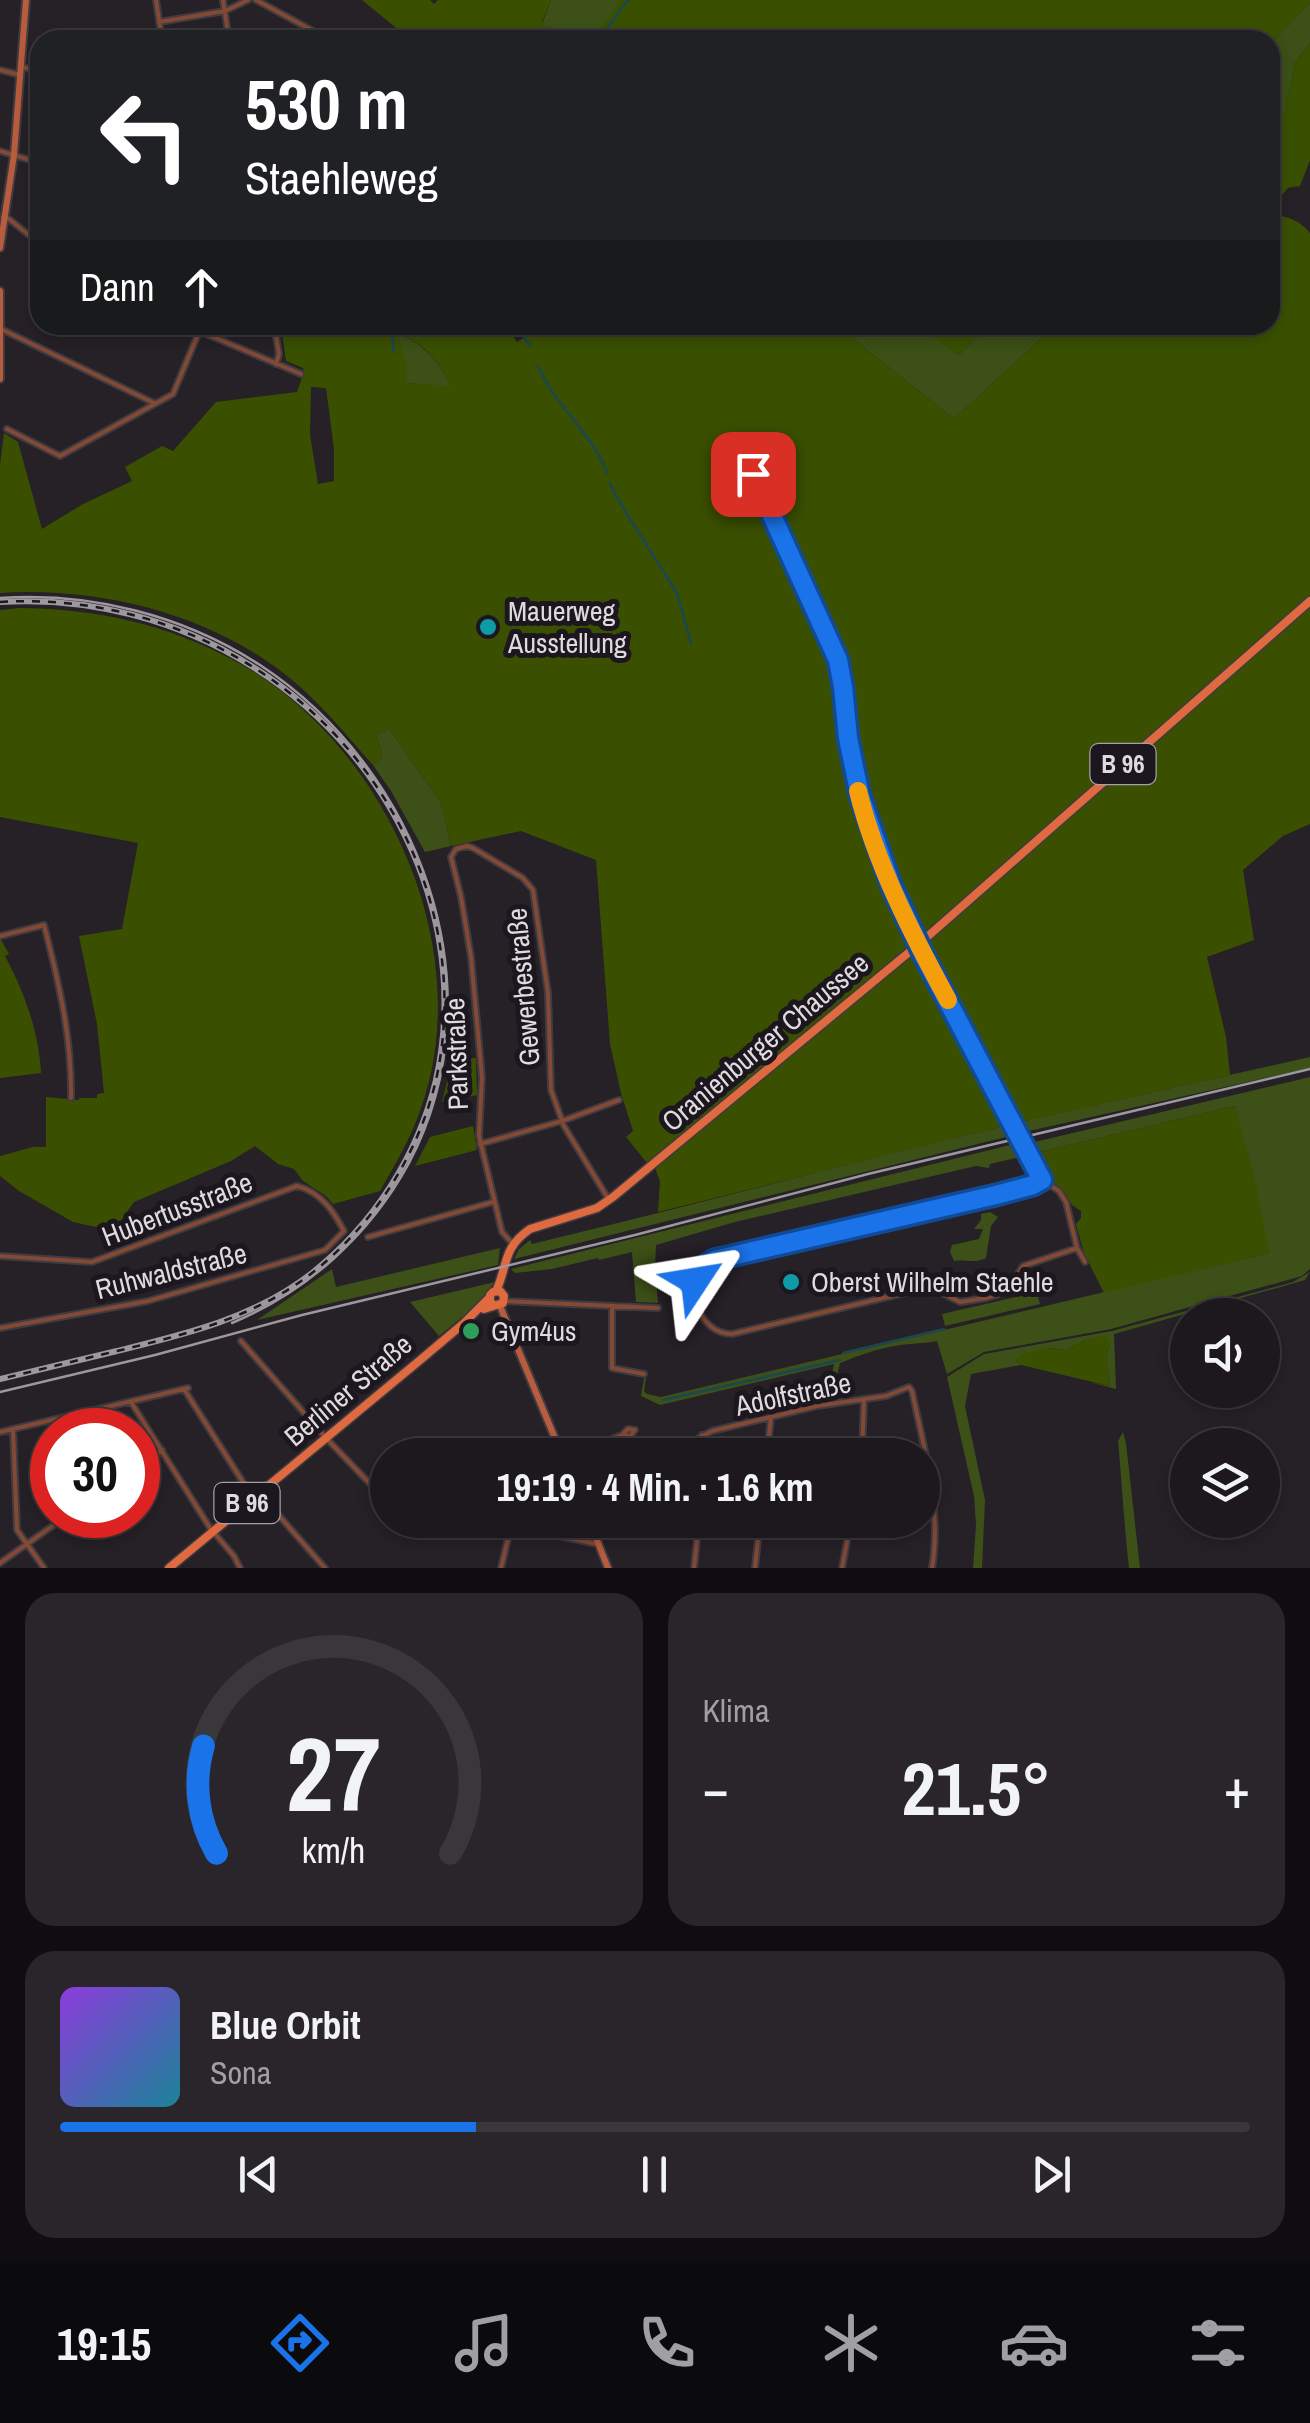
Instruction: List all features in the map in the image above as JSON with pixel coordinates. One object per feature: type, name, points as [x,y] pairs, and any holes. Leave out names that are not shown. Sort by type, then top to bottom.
[{"type":"main road","points":[[0,248],[14,155],[26,0]]},
{"type":"main road","points":[[0,291],[0,379]]},
{"type":"main road","name":"Oranienburger Chaussee","points":[[609,1200],[918,944],[1310,600]]},
{"type":"main road","name":"B 96","points":[[498,1299],[506,1260],[515,1244],[539,1227],[597,1208],[609,1200]]},
{"type":"main road","points":[[498,1299],[555,1438]]},
{"type":"main road","name":"Berliner Straße","points":[[169,1568],[498,1299]]},
{"type":"main road","points":[[597,1538],[608,1568]]},
{"type":"street","points":[[147,0],[156,1],[161,30]]},
{"type":"street","points":[[223,0],[228,30]]},
{"type":"street","points":[[160,22],[225,11],[248,0]]},
{"type":"street","points":[[256,0],[312,30]]},
{"type":"street","points":[[0,70],[30,71]]},
{"type":"street","points":[[0,151],[30,160]]},
{"type":"street","points":[[3,217],[30,236]]},
{"type":"street","points":[[1,329],[156,404]]},
{"type":"street","points":[[7,428],[60,456],[173,394],[195,335]]},
{"type":"street","points":[[211,335],[302,374]]},
{"type":"street","points":[[276,335],[279,354],[276,364]]},
{"type":"street","points":[[753,474],[833,646],[841,673],[846,727],[860,796],[891,885],[1042,1180],[1066,1202],[1084,1262]]},
{"type":"street","name":"Gewerbestraße","points":[[451,856],[455,849],[472,847],[524,878],[533,890],[549,998],[550,1086],[562,1121],[609,1200]]},
{"type":"street","name":"Parkstraße","points":[[451,856],[471,957],[482,1072],[480,1144],[503,1234],[515,1244]]},
{"type":"street","points":[[0,936],[44,926],[68,1029],[70,1098]]},
{"type":"street","points":[[480,1144],[619,1100]]},
{"type":"street","points":[[1042,1180],[996,1195],[708,1262],[695,1281],[703,1319],[711,1329],[727,1335],[928,1288],[955,1300],[973,1301],[1011,1286],[1023,1266],[1077,1248]]},
{"type":"street","name":"Hubertusstraße","points":[[0,1256],[92,1262],[297,1186],[328,1203],[344,1233]]},
{"type":"street","points":[[368,1237],[494,1201]]},
{"type":"street","name":"Ruhwaldstraße","points":[[0,1328],[148,1301],[328,1249],[344,1233]]},
{"type":"street","points":[[498,1299],[658,1308]]},
{"type":"street","points":[[612,1306],[608,1367],[644,1374]]},
{"type":"street","points":[[240,1341],[370,1484]]},
{"type":"street","points":[[0,1432],[186,1388],[256,1495],[325,1568]]},
{"type":"street","name":"Adolfstraße","points":[[698,1438],[826,1404],[911,1389],[934,1504],[936,1541],[932,1568]]},
{"type":"street","points":[[863,1438],[864,1399]]},
{"type":"street","points":[[131,1402],[212,1532],[240,1568]]},
{"type":"street","points":[[768,1438],[770,1417]]},
{"type":"street","points":[[13,1428],[17,1530],[44,1568]]},
{"type":"street","points":[[614,1438],[622,1435]]},
{"type":"street","points":[[0,1562],[36,1538]]},
{"type":"street","points":[[502,1568],[508,1538]]},
{"type":"street","points":[[570,1538],[599,1544]]},
{"type":"street","points":[[694,1568],[697,1538]]},
{"type":"street","points":[[755,1568],[758,1538]]},
{"type":"street","points":[[842,1568],[848,1538]]},
{"type":"green space","points":[[362,0],[430,0],[434,4],[438,0],[551,0],[542,22],[548,30],[399,30]]},
{"type":"green space","points":[[551,0],[621,2],[600,30],[540,30]]},
{"type":"green space","points":[[620,0],[1310,0],[1280,34],[1280,30],[599,30]]},
{"type":"green space","points":[[1310,3],[1310,43],[1295,63],[1284,117],[1280,120],[1280,34]]},
{"type":"green space","points":[[1310,43],[1310,160],[1300,186],[1288,188],[1280,197],[1280,120],[1295,63]]},
{"type":"green space","points":[[1280,216],[1295,221],[1310,233],[1310,824],[1283,836],[1243,870],[1254,940],[1207,957],[1226,1037],[1230,1075],[1016,1123],[658,1212],[660,1181],[652,1160],[647,1163],[626,1137],[633,1131],[610,1044],[596,860],[521,831],[451,846],[441,802],[389,729],[376,734],[382,752],[381,760],[373,765],[319,705],[279,670],[206,628],[125,602],[83,595],[0,593],[0,465],[4,433],[18,442],[42,529],[132,481],[125,467],[162,446],[173,451],[216,402],[297,392],[303,368],[286,361],[282,335],[397,335],[407,383],[450,386],[430,354],[399,335],[513,335],[517,342],[528,335],[849,335],[954,419],[1045,335],[1280,335]],"holes":[[[311,387],[326,388],[334,481],[318,484],[310,435]]]},
{"type":"green space","points":[[396,335],[429,354],[451,387],[407,383]]},
{"type":"green space","points":[[849,335],[931,335],[959,355],[979,335],[1045,335],[954,419]]},
{"type":"green space","points":[[929,335],[979,335],[959,355]]},
{"type":"green space","points":[[19,608],[131,621],[185,638],[237,662],[291,699],[339,746],[378,802],[409,863],[429,927],[438,994],[433,1060],[415,1124],[380,1191],[333,1204],[294,1169],[278,1164],[255,1146],[231,1161],[134,1202],[110,1230],[73,1222],[0,1176],[0,1156],[46,1147],[46,1097],[79,1100],[104,1093],[97,1024],[79,936],[122,929],[138,843],[0,817],[0,610]]},
{"type":"green space","points":[[389,729],[441,802],[451,846],[425,852],[373,765],[381,760],[382,752],[376,734]]},
{"type":"green space","points":[[0,938],[29,1012],[41,1073],[0,1078]]},
{"type":"green space","points":[[1310,1057],[1310,1068],[1020,1133],[1015,1123]]},
{"type":"green space","points":[[476,1058],[477,1095],[442,1102],[452,1060]]},
{"type":"green space","points":[[1310,1077],[1310,1269],[1302,1276],[1223,1298],[1170,1298],[1170,1313],[1111,1329],[984,1352],[947,1374],[937,1341],[881,1349],[840,1363],[831,1400],[826,1401],[834,1364],[660,1405],[641,1396],[644,1378],[644,1391],[661,1397],[1269,1253],[1235,1106],[1032,1154],[1026,1144]]},
{"type":"green space","points":[[1235,1106],[1255,1179],[1269,1253],[1104,1293],[1084,1253],[1076,1224],[1081,1211],[1047,1177],[1032,1154]]},
{"type":"green space","points":[[1008,1125],[1014,1135],[514,1259],[530,1240],[532,1244]]},
{"type":"green space","points":[[473,1126],[477,1150],[415,1166],[430,1137]]},
{"type":"green space","points":[[1018,1143],[1025,1156],[990,1164],[989,1168],[976,1166],[735,1222],[656,1245],[658,1303],[636,1302],[632,1252],[552,1269],[515,1273],[511,1269]]},
{"type":"green space","points":[[990,1212],[998,1217],[991,1226],[986,1258],[954,1261],[952,1245],[979,1239],[983,1229],[974,1229],[981,1214]]},
{"type":"green space","points":[[500,1248],[498,1265],[257,1320],[332,1269],[336,1287]]},
{"type":"green space","points":[[1310,1272],[1305,1280],[1234,1298],[1293,1282]]},
{"type":"green space","points":[[495,1282],[484,1299],[439,1336],[410,1302]]},
{"type":"green space","points":[[1037,1292],[1040,1304],[945,1326],[942,1314]]},
{"type":"green space","points":[[1170,1315],[1114,1334],[1116,1389],[1089,1382],[1110,1386],[1106,1356],[1110,1344],[1086,1340],[1066,1350],[1049,1348],[1015,1360],[1021,1365],[971,1374],[965,1406],[985,1500],[982,1568],[973,1568],[974,1496],[947,1377],[984,1354],[1112,1331]]},
{"type":"green space","points":[[1106,1335],[1110,1344],[1106,1356],[1110,1386],[1021,1365],[1015,1360],[1024,1353],[1049,1348],[1066,1350]]},
{"type":"green space","points":[[1123,1432],[1140,1568],[1129,1568],[1118,1441]]},
{"type":"waterway","points":[[606,30],[628,0]]},
{"type":"waterway","points":[[392,335],[394,352]]},
{"type":"waterway","points":[[523,336],[530,346]]},
{"type":"waterway","points":[[538,366],[607,473]]},
{"type":"waterway","points":[[610,483],[677,593],[691,643]]},
{"type":"waterway","points":[[843,1353],[944,1329]]},
{"type":"waterway","points":[[663,1400],[840,1360]]},
{"type":"tram line","points":[[0,598],[68,599],[135,610],[200,633],[260,665],[316,709],[364,762],[402,823],[429,888],[444,956],[447,1026],[436,1096],[409,1163],[376,1214],[334,1258],[286,1295],[232,1323]]},
{"type":"tram line","points":[[0,1392],[868,1174],[1310,1069]]},
{"type":"railway","points":[[0,602],[67,603],[132,615],[194,636],[251,666],[304,705],[350,751],[388,805],[418,865],[440,944],[444,999],[436,1080],[405,1162],[355,1233],[312,1273],[267,1302],[194,1331],[0,1379]]},
{"type":"slow traffic","points":[[858,791],[891,885],[948,1000]]},
{"type":"place","name":"Mauerweg Ausstellung","points":[[488,627]]},
{"type":"place","name":"Oberst Wilhelm Staehle","points":[[791,1282]]},
{"type":"place","name":"Gym4us","points":[[471,1331]]},
{"type":"route","points":[[695,1281],[702,1268],[714,1260],[996,1195],[1042,1180],[891,885],[860,796],[838,660],[753,474]]}]
